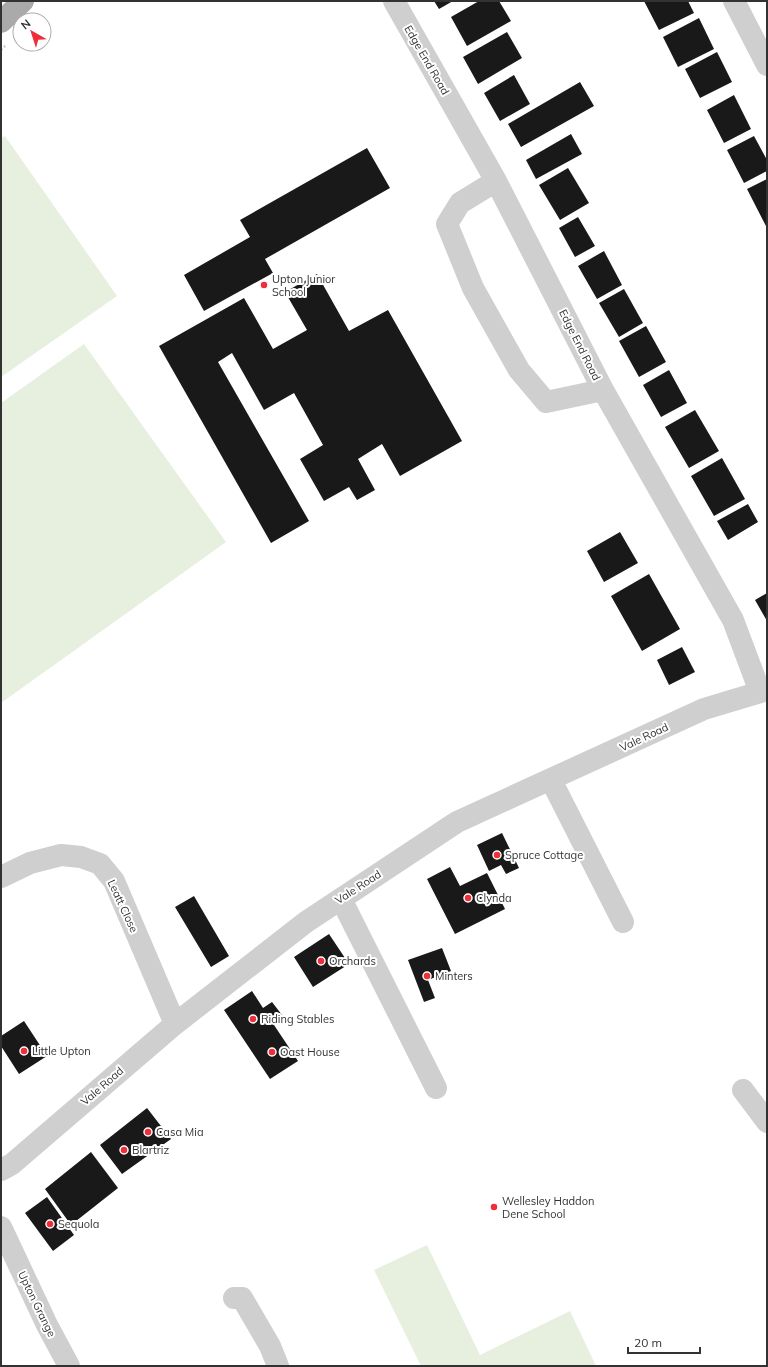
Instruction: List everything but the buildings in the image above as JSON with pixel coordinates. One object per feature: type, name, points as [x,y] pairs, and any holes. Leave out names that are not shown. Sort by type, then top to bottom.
[{"type":"main road","points":[[1,22],[23,1]]},
{"type":"street","name":"Edge End Road","points":[[394,1],[496,181],[603,390],[734,620],[763,691]]},
{"type":"street","points":[[734,1],[767,65]]},
{"type":"street","points":[[496,181],[460,203],[447,224],[473,288],[519,370],[546,402],[603,390]]},
{"type":"street","name":"Vale Road","points":[[1,1170],[12,1164],[175,1024],[306,922],[457,822],[704,709],[763,691]]},
{"type":"street","points":[[550,780],[623,922]]},
{"type":"street","name":"Leatt Close","points":[[1,877],[30,863],[62,855],[81,857],[100,864],[114,881],[175,1024]]},
{"type":"street","points":[[341,899],[436,1088]]},
{"type":"street","points":[[743,1090],[767,1122]]},
{"type":"street","name":"Upton Grange","points":[[4,1234],[69,1366]]},
{"type":"street","points":[[234,1298],[242,1298],[270,1346],[278,1366]]},
{"type":"green space","points":[[5,136],[117,296],[1,377],[1,138]]},
{"type":"green space","points":[[84,344],[226,542],[1,703],[1,403]]},
{"type":"green space","points":[[427,1245],[480,1355],[570,1311],[596,1366],[421,1366],[374,1270]]},
{"type":"place","name":"Upton Junior School","points":[[264,285]]},
{"type":"place","name":"Spruce Cottage","points":[[497,855]]},
{"type":"place","name":"Clynda","points":[[468,898]]},
{"type":"place","name":"Orchards","points":[[321,961]]},
{"type":"place","name":"Minters","points":[[427,976]]},
{"type":"place","name":"Riding Stables","points":[[253,1019]]},
{"type":"place","name":"Little Upton","points":[[24,1051]]},
{"type":"place","name":"Oast House","points":[[272,1052]]},
{"type":"place","name":"Casa Mia","points":[[148,1132]]},
{"type":"place","name":"Blartriz","points":[[124,1150]]},
{"type":"place","name":"Wellesley Haddon Dene School","points":[[494,1207]]},
{"type":"place","name":"Sequola","points":[[50,1224]]}]
